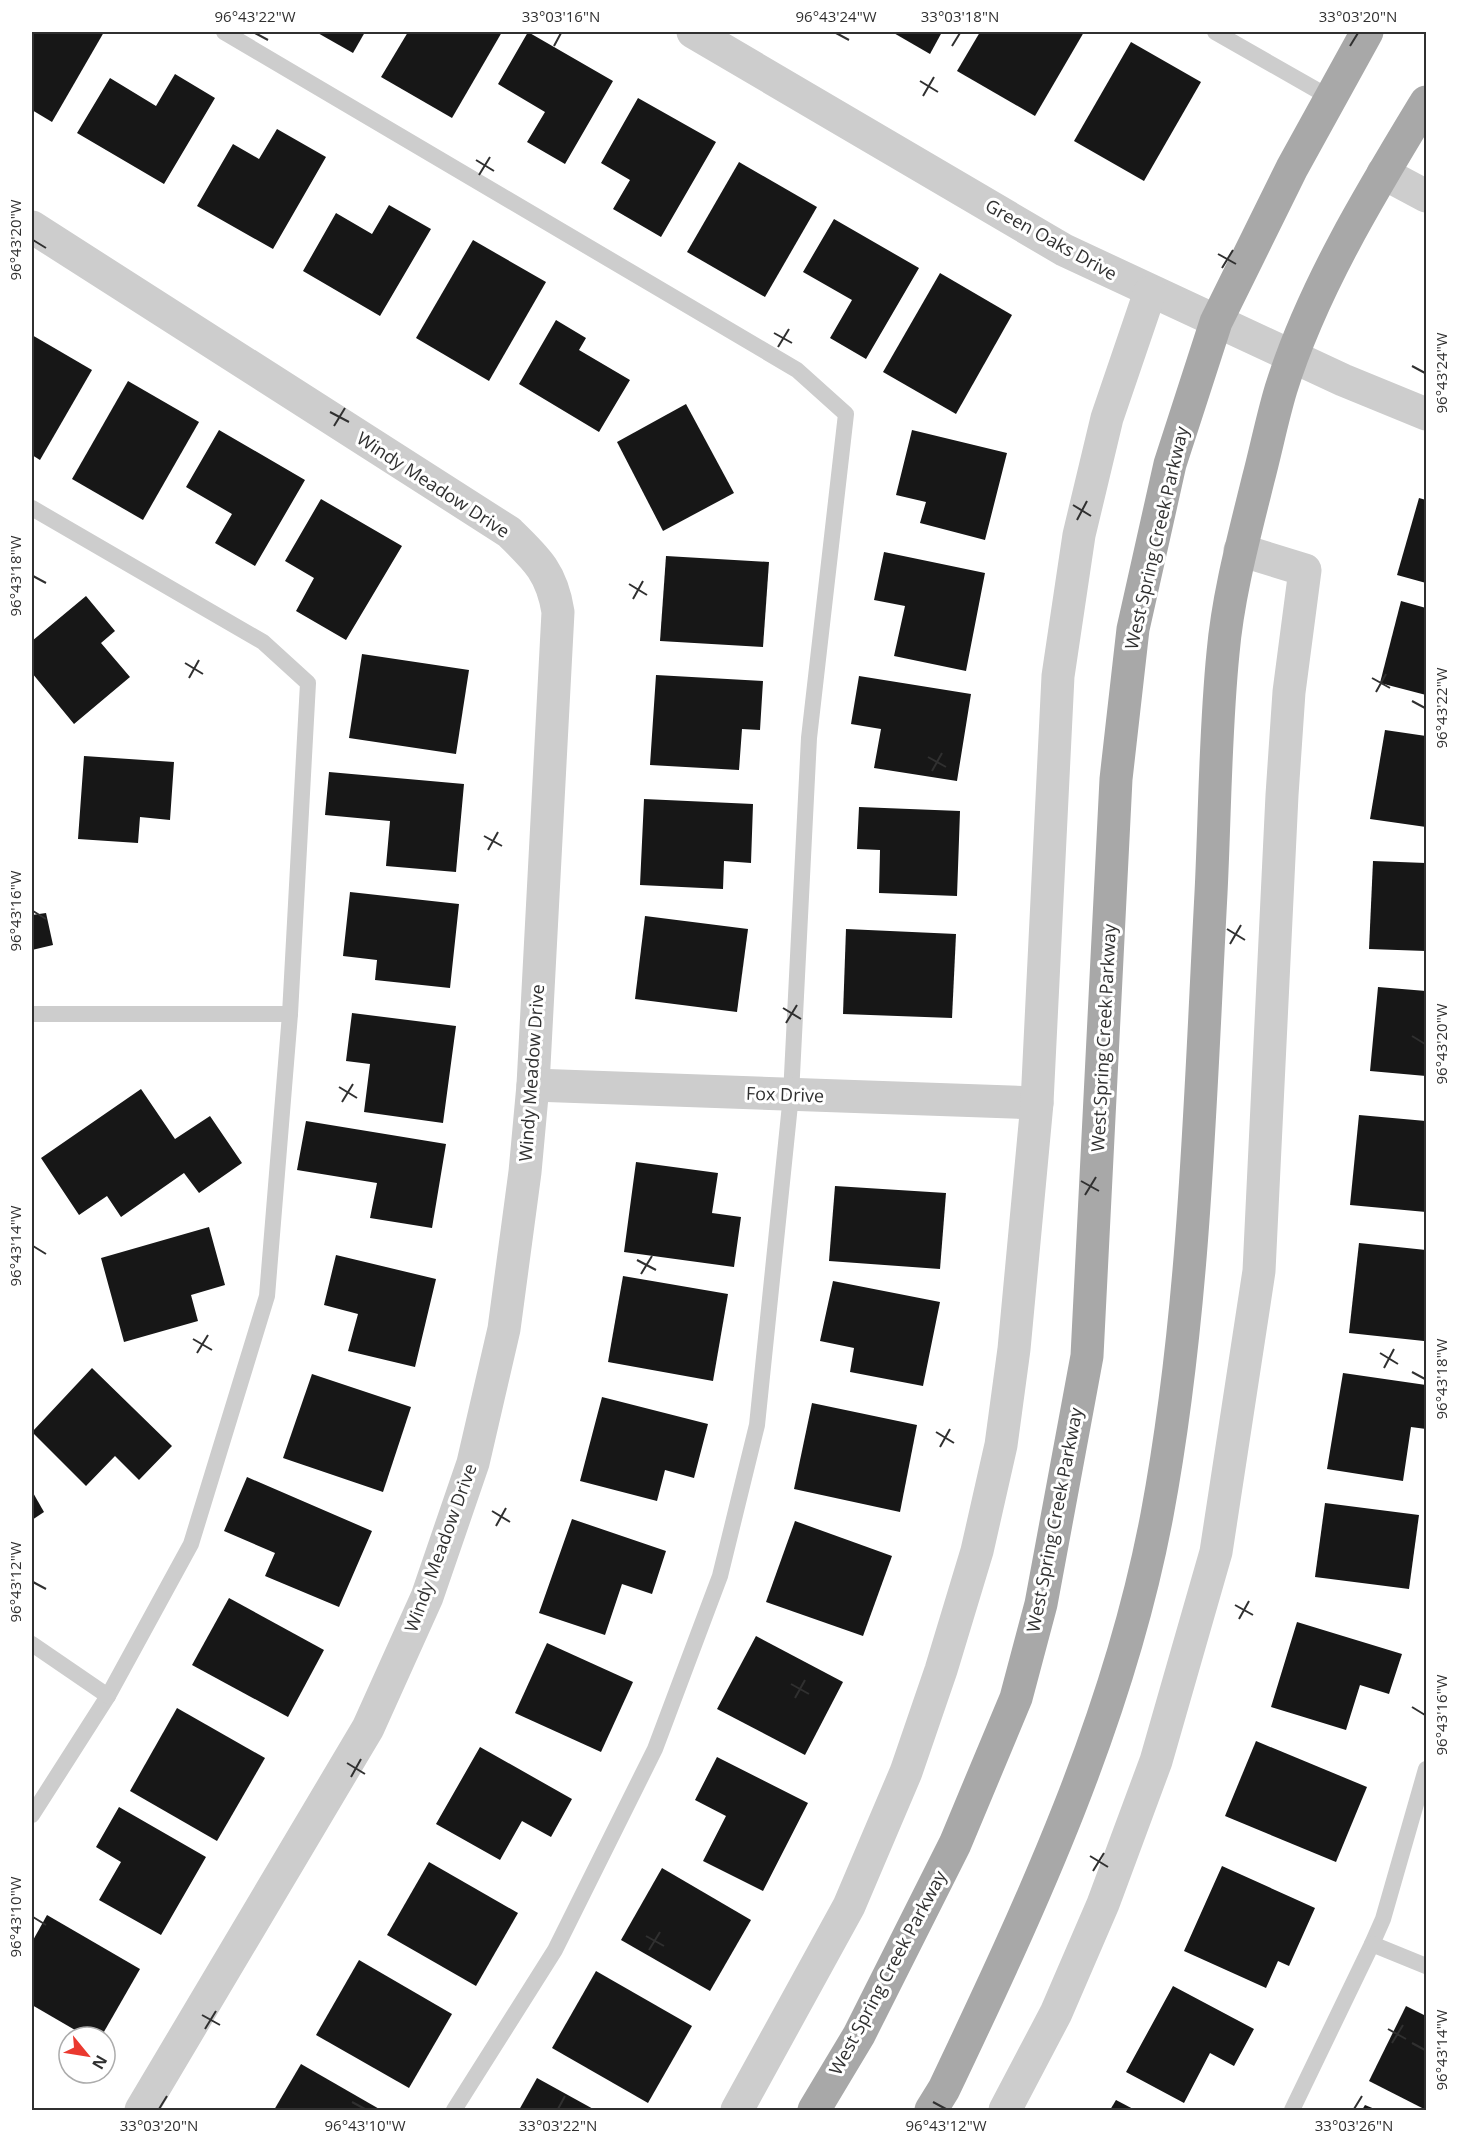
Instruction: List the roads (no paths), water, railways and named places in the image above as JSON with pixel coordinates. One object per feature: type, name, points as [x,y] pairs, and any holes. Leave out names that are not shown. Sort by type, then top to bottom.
[{"type":"main road","name":"West Spring Creek Parkway","points":[[814,2110],[859,2035],[955,1844],[1016,1698],[1041,1604],[1087,1356],[1116,779],[1133,629],[1170,464],[1216,322],[1329,97],[1367,32]]},
{"type":"main road","points":[[931,2110],[944,2089],[1018,1934],[1068,1819],[1133,1620],[1157,1514],[1183,1331],[1201,1092],[1223,651],[1240,550],[1281,389],[1293,357],[1335,260],[1383,173],[1426,102]]},
{"type":"street","name":"Green Oaks Drive","points":[[693,32],[1064,250],[1293,357],[1426,414]]},
{"type":"street","points":[[1383,173],[1426,196]]},
{"type":"street","name":"Windy Meadow Drive","points":[[32,227],[509,532],[542,564],[554,588],[558,612],[533,1085],[525,1172],[504,1329],[473,1463],[427,1597],[368,1728],[141,2110]]},
{"type":"street","points":[[737,2110],[849,1906],[906,1772],[941,1670],[977,1551],[1001,1445],[1014,1349],[1037,1103],[1058,676],[1084,512],[1107,418],[1150,292]]},
{"type":"street","points":[[1005,2110],[1056,2013],[1103,1904],[1156,1761],[1216,1552],[1259,1271],[1282,795],[1289,692],[1305,570],[1240,550]]},
{"type":"street","name":"Fox Drive","points":[[533,1085],[1037,1103]]},
{"type":"lane","points":[[224,32],[797,370],[846,414],[809,738],[791,1095],[757,1425],[720,1576],[656,1749],[555,1950],[454,2110]]},
{"type":"lane","points":[[1215,32],[1329,97]]},
{"type":"lane","points":[[32,508],[263,642],[308,683],[290,1014],[267,1296],[191,1544],[108,1696],[32,1815]]},
{"type":"lane","points":[[32,1014],[290,1014]]},
{"type":"lane","points":[[32,1644],[108,1696]]},
{"type":"lane","points":[[1292,2110],[1383,1919],[1426,1769]]},
{"type":"lane","points":[[1372,1944],[1426,1966]]}]
